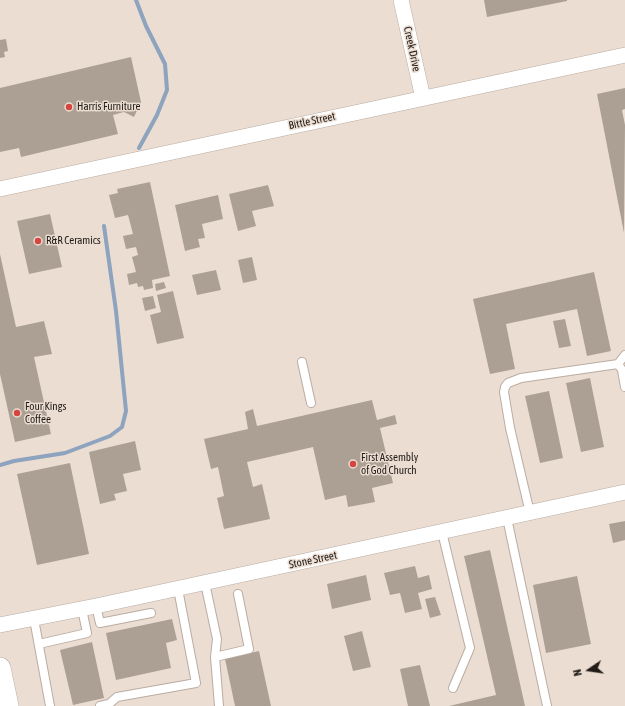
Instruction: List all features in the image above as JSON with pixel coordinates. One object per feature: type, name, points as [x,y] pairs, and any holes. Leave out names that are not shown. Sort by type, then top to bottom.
[{"type":"main road","points":[[0,668],[8,706]]},
{"type":"street","name":"Creek Drive","points":[[401,0],[423,98]]},
{"type":"street","name":"Bittle Street","points":[[0,189],[625,55]]},
{"type":"street","name":"Stone Street","points":[[0,625],[89,608],[625,492]]},
{"type":"lane","points":[[530,513],[510,428],[504,392],[508,382],[521,378],[618,364],[625,355]]},
{"type":"lane","points":[[302,362],[310,403]]},
{"type":"lane","points":[[618,364],[622,370],[625,387]]},
{"type":"lane","points":[[507,518],[547,706]]},
{"type":"lane","points":[[442,532],[470,648],[453,688]]},
{"type":"lane","points":[[205,583],[217,640],[214,657],[219,706]]},
{"type":"lane","points":[[100,706],[109,704],[117,697],[196,683],[178,589]]},
{"type":"lane","points":[[214,657],[249,650],[238,594]]},
{"type":"lane","points":[[89,608],[100,623]]},
{"type":"lane","points":[[39,644],[87,633],[86,628],[89,608]]},
{"type":"lane","points":[[86,628],[100,623],[151,613]]},
{"type":"lane","points":[[34,619],[49,706]]},
{"type":"building","points":[[484,0],[567,0],[567,1],[487,17]]},
{"type":"building","points":[[6,39],[8,51],[4,52],[5,57],[0,58],[0,40]]},
{"type":"building","name":"Harris Furniture","points":[[131,57],[141,102],[134,117],[124,112],[113,115],[118,134],[21,157],[19,148],[0,152],[0,88]]},
{"type":"building","points":[[625,88],[625,109],[622,110],[625,125],[624,233],[597,94]]},
{"type":"building","points":[[150,182],[170,276],[152,280],[153,288],[144,290],[143,286],[138,287],[137,283],[129,285],[127,274],[136,272],[132,257],[138,255],[136,247],[126,249],[123,236],[133,234],[128,215],[115,218],[109,195],[118,193],[117,189]]},
{"type":"building","points":[[268,185],[274,206],[252,211],[256,226],[238,231],[229,194]]},
{"type":"building","points":[[218,195],[223,219],[202,224],[205,238],[198,239],[200,247],[185,251],[175,205]]},
{"type":"building","points":[[50,214],[62,267],[29,274],[17,221]]},
{"type":"building","points":[[0,254],[16,327],[44,321],[52,354],[34,357],[51,434],[15,442],[0,374]]},
{"type":"building","points":[[252,257],[257,280],[243,283],[238,260]]},
{"type":"building","points":[[216,270],[221,290],[197,295],[192,275]]},
{"type":"building","points":[[594,272],[611,351],[587,356],[577,309],[506,324],[515,369],[490,374],[473,299]]},
{"type":"building","points":[[164,282],[166,288],[156,291],[155,284]]},
{"type":"building","points":[[173,291],[184,338],[157,344],[150,315],[161,312],[157,295]]},
{"type":"building","points":[[153,296],[156,308],[145,311],[142,298]]},
{"type":"building","points":[[565,319],[571,346],[559,348],[553,321]]},
{"type":"building","points":[[590,378],[604,447],[581,452],[566,383]]},
{"type":"building","points":[[549,391],[563,458],[540,463],[525,396]]},
{"type":"building","name":"First Assembly of God Church","points":[[372,400],[377,420],[395,415],[397,424],[380,428],[393,483],[372,488],[375,502],[348,507],[346,495],[325,500],[313,447],[247,462],[253,487],[262,484],[270,519],[224,529],[217,498],[224,496],[218,467],[211,469],[204,439],[248,429],[245,412],[253,409],[257,426]]},
{"type":"building","points":[[135,441],[141,470],[123,474],[127,491],[114,494],[116,500],[100,504],[89,452]]},
{"type":"building","points":[[70,463],[89,554],[37,565],[17,474]]},
{"type":"building","points":[[625,521],[625,540],[613,543],[609,524]]},
{"type":"building","points":[[490,550],[525,706],[449,706],[496,695],[464,556]]},
{"type":"building","points":[[415,566],[418,578],[429,575],[432,589],[418,593],[422,609],[405,613],[400,593],[390,595],[384,573]]},
{"type":"building","points":[[366,575],[371,600],[332,609],[327,584]]},
{"type":"building","points":[[577,576],[591,644],[546,653],[533,585]]},
{"type":"building","points":[[435,597],[441,615],[430,618],[425,599]]},
{"type":"building","points":[[172,619],[177,640],[166,643],[171,668],[116,680],[106,633]]},
{"type":"building","points":[[362,631],[371,667],[353,671],[344,636]]},
{"type":"building","points":[[92,642],[104,698],[73,705],[60,650]]},
{"type":"building","points":[[259,651],[271,706],[235,706],[225,659]]},
{"type":"building","points":[[420,665],[430,706],[408,706],[400,669]]},
{"type":"waterway","points":[[136,0],[146,26],[165,64],[167,90],[157,115],[139,148]]},
{"type":"waterway","points":[[0,465],[14,461],[65,453],[110,436],[122,427],[126,411],[116,311],[104,226]]},
{"type":"place","name":"Harris Furniture","points":[[69,107]]},
{"type":"place","name":"R&R Ceramics","points":[[38,241]]},
{"type":"place","name":"Four Kings Coffee","points":[[17,413]]},
{"type":"place","name":"First Assembly of God Church","points":[[353,464]]}]
